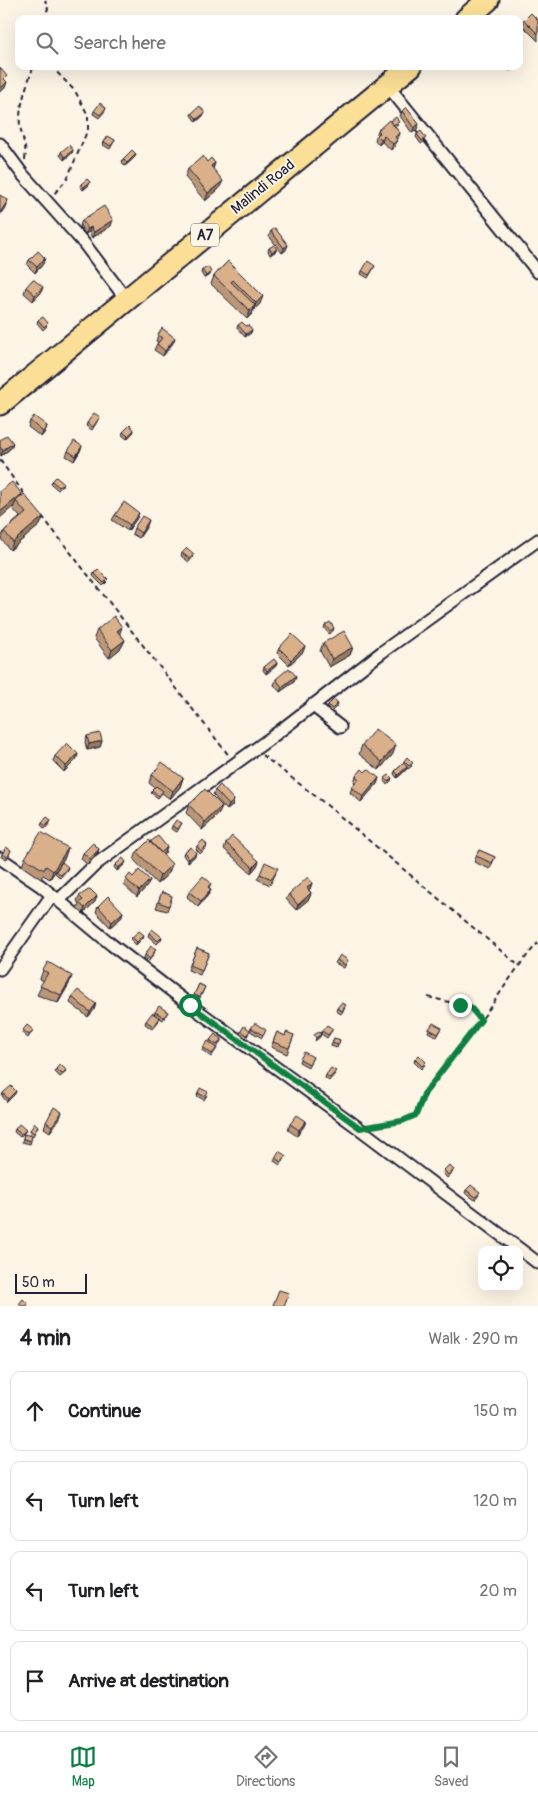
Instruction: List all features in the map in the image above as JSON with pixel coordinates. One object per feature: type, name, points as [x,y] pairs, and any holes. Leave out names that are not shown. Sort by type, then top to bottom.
[{"type":"highway","points":[[471,15],[488,0]]},
{"type":"highway","name":"Malindi Road","points":[[0,404],[406,70]]},
{"type":"street","points":[[388,86],[538,272]]},
{"type":"street","points":[[0,144],[23,175],[83,242],[126,299]]},
{"type":"street","points":[[0,969],[56,897],[96,864],[538,540]]},
{"type":"street","points":[[312,705],[340,727]]},
{"type":"street","points":[[0,858],[56,897],[112,945],[190,1005],[360,1128],[538,1263]]},
{"type":"path","points":[[44,15],[48,9],[45,0]]},
{"type":"path","points":[[23,175],[26,146],[20,124],[24,98],[33,70]]},
{"type":"path","points":[[47,201],[67,179],[88,129],[88,115],[75,92],[56,70]]},
{"type":"path","points":[[0,460],[26,497]]},
{"type":"path","points":[[37,511],[235,763]]},
{"type":"path","points":[[254,750],[323,802],[518,965]]},
{"type":"path","points":[[360,1128],[402,1121],[416,1115],[424,1094],[481,1020],[518,965],[538,943]]},
{"type":"path","points":[[428,997],[470,1007],[481,1020]]},
{"type":"building","points":[[531,13],[538,20],[538,34],[524,20]]},
{"type":"building","points":[[0,68],[7,76],[4,79],[7,82],[1,88],[0,87]]},
{"type":"building","points":[[100,103],[106,108],[100,115],[94,111]]},
{"type":"building","points":[[200,106],[205,113],[197,119],[192,113]]},
{"type":"building","points":[[406,107],[419,124],[414,128],[402,111]]},
{"type":"building","points":[[396,117],[399,122],[393,125],[391,121]]},
{"type":"building","points":[[389,120],[400,133],[395,137],[397,140],[393,144],[384,136],[381,139],[377,135],[380,132],[378,130]]},
{"type":"building","points":[[421,131],[426,138],[422,141],[417,134]]},
{"type":"building","points":[[108,136],[115,140],[111,146],[104,142]]},
{"type":"building","points":[[69,145],[73,150],[65,157],[61,152]]},
{"type":"building","points":[[132,150],[136,154],[127,163],[123,159]]},
{"type":"building","points":[[203,156],[207,162],[211,158],[215,163],[211,166],[223,181],[208,193],[188,169]]},
{"type":"building","points":[[87,179],[90,182],[84,187],[81,184]]},
{"type":"building","points":[[0,195],[8,200],[0,213]]},
{"type":"building","points":[[104,206],[113,220],[94,232],[91,227],[88,229],[82,220]]},
{"type":"building","points":[[275,228],[288,245],[284,248],[271,231]]},
{"type":"building","points":[[274,245],[277,249],[272,252],[269,248]]},
{"type":"building","points":[[38,251],[45,258],[37,267],[29,260]]},
{"type":"building","points":[[228,261],[263,296],[256,303],[233,280],[231,282],[255,305],[250,311],[214,276]]},
{"type":"building","points":[[368,261],[375,266],[369,275],[362,271]]},
{"type":"building","points":[[208,267],[211,272],[206,276],[202,270]]},
{"type":"building","points":[[33,279],[43,287],[35,295],[26,287]]},
{"type":"building","points":[[43,317],[48,323],[44,327],[38,320]]},
{"type":"building","points":[[242,322],[252,330],[246,334],[238,325]]},
{"type":"building","points":[[162,328],[175,338],[165,351],[157,344],[162,338],[158,335]]},
{"type":"building","points":[[94,413],[100,417],[93,427],[87,423]]},
{"type":"building","points":[[34,416],[47,426],[43,432],[30,421]]},
{"type":"building","points":[[130,425],[134,430],[128,436],[123,432]]},
{"type":"building","points":[[7,435],[13,443],[3,450],[0,447],[0,440]]},
{"type":"building","points":[[74,441],[82,446],[76,456],[68,451]]},
{"type":"building","points":[[56,477],[63,483],[59,487],[52,481]]},
{"type":"building","points":[[12,482],[22,494],[0,512],[0,491]]},
{"type":"building","points":[[24,494],[43,517],[13,542],[4,531],[26,513],[16,501]]},
{"type":"building","points":[[124,502],[139,513],[130,525],[115,515]]},
{"type":"building","points":[[142,516],[149,520],[141,533],[134,528]]},
{"type":"building","points":[[187,548],[194,554],[190,559],[182,553]]},
{"type":"building","points":[[98,569],[108,579],[104,583],[94,573]]},
{"type":"building","points":[[114,616],[122,627],[117,631],[125,640],[112,650],[97,630]]},
{"type":"building","points":[[330,622],[334,628],[330,631],[325,625]]},
{"type":"building","points":[[344,631],[353,647],[332,659],[323,643]]},
{"type":"building","points":[[292,634],[305,646],[291,660],[279,648]]},
{"type":"building","points":[[274,659],[277,663],[267,671],[264,667]]},
{"type":"building","points":[[289,668],[296,676],[282,687],[276,679]]},
{"type":"building","points":[[334,699],[338,703],[332,709],[328,705]]},
{"type":"building","points":[[375,729],[396,745],[382,762],[362,745]]},
{"type":"building","points":[[100,733],[102,741],[89,744],[87,736]]},
{"type":"building","points":[[67,743],[78,754],[66,766],[55,756]]},
{"type":"building","points":[[407,757],[413,763],[409,766],[404,761]]},
{"type":"building","points":[[162,762],[183,778],[173,791],[152,775]]},
{"type":"building","points":[[404,763],[407,767],[398,775],[395,771]]},
{"type":"building","points":[[362,769],[365,772],[368,769],[379,778],[363,797],[352,787],[359,779],[356,776]]},
{"type":"building","points":[[389,775],[392,778],[388,782],[385,778]]},
{"type":"building","points":[[220,785],[234,800],[229,805],[215,790]]},
{"type":"building","points":[[156,786],[163,791],[159,796],[152,790]]},
{"type":"building","points":[[205,789],[222,806],[205,822],[189,805]]},
{"type":"building","points":[[47,817],[51,820],[46,826],[42,823]]},
{"type":"building","points":[[176,820],[182,823],[178,829],[172,826]]},
{"type":"building","points":[[41,832],[68,848],[53,871],[46,866],[44,870],[25,858]]},
{"type":"building","points":[[158,836],[167,847],[161,853],[150,842]]},
{"type":"building","points":[[232,836],[259,861],[253,867],[226,843]]},
{"type":"building","points":[[149,840],[172,864],[160,876],[137,852]]},
{"type":"building","points":[[203,840],[207,845],[201,851],[197,846]]},
{"type":"building","points":[[93,843],[99,849],[90,859],[83,853]]},
{"type":"building","points":[[6,847],[11,850],[8,857],[2,854]]},
{"type":"building","points":[[191,847],[196,853],[189,859],[184,852]]},
{"type":"building","points":[[479,850],[495,857],[492,863],[476,856]]},
{"type":"building","points":[[123,858],[126,862],[118,868],[115,865]]},
{"type":"building","points":[[62,862],[68,867],[61,875],[56,871]]},
{"type":"building","points":[[265,862],[278,868],[272,879],[260,874]]},
{"type":"building","points":[[139,870],[150,880],[139,891],[126,879],[130,874],[133,877]]},
{"type":"building","points":[[203,876],[211,883],[208,887],[211,890],[201,901],[189,892]]},
{"type":"building","points":[[308,877],[312,883],[307,888],[311,893],[298,905],[289,894]]},
{"type":"building","points":[[90,889],[97,896],[85,908],[79,903],[83,900],[79,896]]},
{"type":"building","points":[[162,892],[172,896],[169,906],[158,902]]},
{"type":"building","points":[[108,896],[123,912],[112,922],[98,906]]},
{"type":"building","points":[[152,929],[162,937],[158,941],[149,933]]},
{"type":"building","points":[[139,931],[144,935],[137,942],[132,937]]},
{"type":"building","points":[[151,946],[156,949],[150,959],[145,955]]},
{"type":"building","points":[[197,948],[209,953],[202,970],[190,965]]},
{"type":"building","points":[[340,955],[348,960],[345,965],[337,960]]},
{"type":"building","points":[[48,962],[72,976],[61,995],[40,986],[48,973],[43,970]]},
{"type":"building","points":[[199,984],[205,987],[200,997],[194,995]]},
{"type":"building","points":[[78,990],[96,1004],[90,1012],[72,997]]},
{"type":"building","points":[[341,1003],[346,1005],[342,1011],[337,1008]]},
{"type":"building","points":[[159,1006],[168,1012],[164,1017],[155,1012]]},
{"type":"building","points":[[152,1013],[160,1018],[153,1026],[146,1021]]},
{"type":"building","points":[[255,1023],[266,1030],[263,1035],[251,1028]]},
{"type":"building","points":[[433,1023],[442,1028],[438,1034],[429,1029]]},
{"type":"building","points":[[27,1025],[33,1030],[29,1035],[23,1030]]},
{"type":"building","points":[[327,1025],[333,1029],[328,1035],[322,1031]]},
{"type":"building","points":[[244,1026],[250,1030],[247,1035],[241,1031]]},
{"type":"building","points":[[277,1032],[285,1036],[286,1032],[294,1035],[289,1048],[273,1042]]},
{"type":"building","points":[[319,1032],[321,1034],[316,1038],[314,1035]]},
{"type":"building","points":[[215,1034],[222,1039],[217,1045],[210,1040]]},
{"type":"building","points":[[334,1038],[340,1040],[338,1045],[332,1043]]},
{"type":"building","points":[[208,1041],[217,1048],[212,1054],[203,1047]]},
{"type":"building","points":[[304,1052],[313,1057],[309,1064],[300,1059]]},
{"type":"building","points":[[419,1055],[426,1062],[422,1066],[415,1059]]},
{"type":"building","points":[[60,1064],[66,1070],[62,1074],[56,1069]]},
{"type":"building","points":[[331,1068],[336,1071],[330,1078],[326,1075]]},
{"type":"building","points":[[11,1086],[16,1091],[8,1099],[3,1093]]},
{"type":"building","points":[[200,1088],[208,1092],[205,1097],[198,1093]]},
{"type":"building","points":[[54,1107],[62,1112],[52,1126],[46,1122]]},
{"type":"building","points":[[297,1115],[306,1121],[299,1130],[290,1124]]},
{"type":"building","points":[[35,1123],[38,1126],[34,1133],[30,1130]]},
{"type":"building","points":[[19,1124],[26,1130],[21,1134],[15,1129]]},
{"type":"building","points":[[24,1134],[32,1136],[31,1141],[23,1139]]},
{"type":"building","points":[[279,1151],[286,1156],[281,1162],[275,1158]]},
{"type":"building","points":[[449,1165],[454,1170],[448,1175],[444,1170]]},
{"type":"building","points":[[471,1185],[480,1192],[476,1197],[466,1190]]},
{"type":"building","points":[[279,1290],[289,1293],[284,1306],[273,1305]]},
{"type":"building","points":[[23,1299],[28,1304],[27,1306],[19,1304]]},
{"type":"route","points":[[190,1005],[360,1128],[402,1121],[416,1115],[424,1094],[481,1020],[470,1007],[460,1005]]}]
